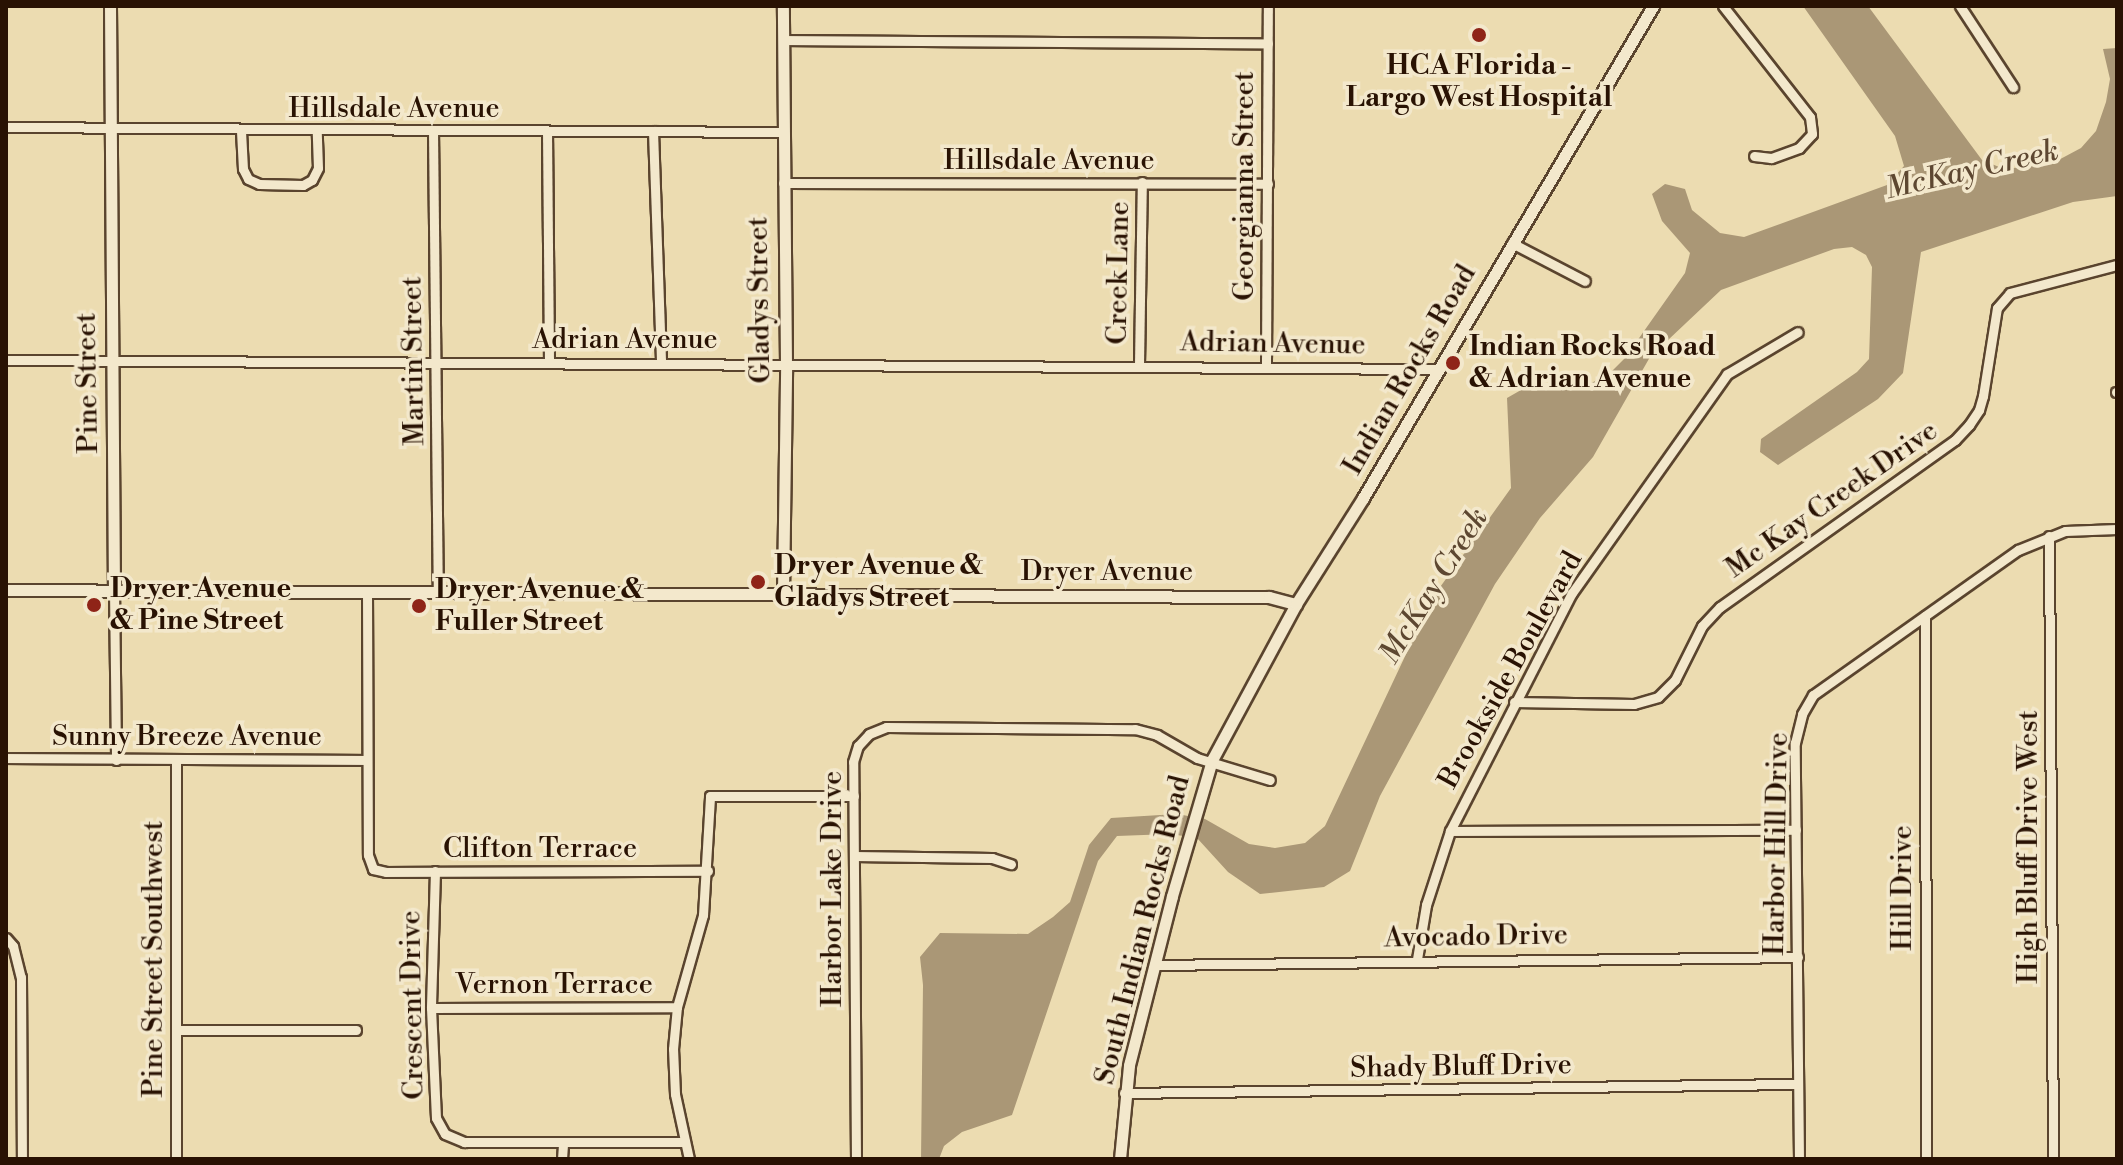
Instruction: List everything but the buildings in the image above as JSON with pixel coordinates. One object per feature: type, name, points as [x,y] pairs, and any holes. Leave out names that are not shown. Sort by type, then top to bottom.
[{"type":"street","name":"Pine Street","points":[[110,6],[116,760]]},
{"type":"street","name":"Gladys Street","points":[[783,6],[786,364],[783,593]]},
{"type":"street","name":"Georgianna Street","points":[[1266,365],[1268,6]]},
{"type":"street","name":"Indian Rocks Road","points":[[1212,760],[1296,604],[1363,498],[1436,369],[1653,6]]},
{"type":"street","points":[[1723,6],[1810,117],[1812,134],[1799,148],[1771,158],[1754,156]]},
{"type":"street","points":[[1960,6],[2013,87]]},
{"type":"street","points":[[784,40],[1268,43]]},
{"type":"street","name":"Hillsdale Avenue","points":[[6,127],[241,131],[782,132]]},
{"type":"street","points":[[241,131],[243,169],[248,179],[259,184],[303,185],[312,180],[318,168],[317,131]]},
{"type":"street","name":"Martin Street","points":[[433,131],[438,591]]},
{"type":"street","points":[[547,131],[549,362]]},
{"type":"street","points":[[653,131],[661,362]]},
{"type":"street","name":"Creek Lane","points":[[1139,364],[1142,182]]},
{"type":"street","name":"Hillsdale Avenue","points":[[783,183],[1268,184]]},
{"type":"street","points":[[1512,243],[1585,281]]},
{"type":"street","name":"Mc Kay Creek Drive","points":[[1514,702],[1634,704],[1658,697],[1675,680],[1702,626],[1720,607],[1955,440],[1969,425],[1979,410],[1983,396],[1997,308],[2010,293],[2117,265]]},
{"type":"street","name":"Brookside Boulevard","points":[[1417,959],[1426,905],[1450,831],[1572,593],[1727,374],[1798,332]]},
{"type":"street","name":"Adrian Avenue","points":[[6,360],[1139,364],[1436,369]]},
{"type":"street","name":"Harbor Hill Drive","points":[[1799,1159],[1795,743],[1802,714],[1813,695],[2018,550],[2049,536],[2083,528],[2117,529]]},
{"type":"street","name":"High Bluff Drive West","points":[[2049,536],[2053,1159]]},
{"type":"street","name":"Dryer Avenue","points":[[6,590],[1269,597],[1296,604]]},
{"type":"street","points":[[367,591],[367,760]]},
{"type":"street","name":"Hill Drive","points":[[1925,616],[1926,1159]]},
{"type":"street","name":"Harbor Lake Drive","points":[[856,1159],[853,762],[858,746],[869,734],[886,727],[1135,729],[1157,735],[1197,758],[1212,760]]},
{"type":"street","name":"Sunny Breeze Avenue","points":[[6,758],[367,760]]},
{"type":"street","name":"Pine Street Southwest","points":[[176,760],[176,1159]]},
{"type":"street","name":"Clifton Terrace","points":[[367,760],[368,855],[373,869],[386,872],[708,871]]},
{"type":"street","points":[[1212,760],[1270,780]]},
{"type":"street","name":"South Indian Rocks Road","points":[[1120,1159],[1124,1093],[1194,815],[1212,760]]},
{"type":"street","points":[[689,1159],[675,1094],[673,1049],[677,1007],[703,915],[708,871],[710,796],[854,796]]},
{"type":"street","points":[[1450,831],[1796,830]]},
{"type":"street","points":[[854,856],[992,858],[1011,864]]},
{"type":"street","name":"Crescent Drive","points":[[435,871],[431,1008],[436,1118],[445,1134],[464,1142],[685,1142]]},
{"type":"street","points":[[6,938],[13,946],[21,977],[22,1159]]},
{"type":"street","name":"Avocado Drive","points":[[1155,965],[1417,959],[1798,957]]},
{"type":"street","name":"Vernon Terrace","points":[[431,1008],[677,1007]]},
{"type":"street","points":[[177,1030],[356,1030]]},
{"type":"street","name":"Shady Bluff Drive","points":[[1124,1093],[1798,1084]]},
{"type":"street","points":[[562,1159],[563,1143]]},
{"type":"water","name":"McKay Creek","points":[[1803,6],[1868,6],[1982,160],[2004,169],[2051,164],[2081,148],[2096,131],[2106,102],[2110,79],[2103,49],[2117,48],[2117,196],[2073,202],[1921,252],[1903,373],[1878,399],[1778,465],[1760,452],[1761,439],[1857,372],[1869,359],[1872,267],[1866,255],[1852,247],[1834,249],[1721,290],[1650,357],[1593,457],[1540,518],[1495,584],[1380,796],[1350,871],[1324,887],[1260,894],[1228,872],[1197,838],[1170,834],[1117,836],[1098,861],[1012,1115],[962,1132],[944,1146],[939,1159],[921,1159],[923,985],[920,957],[940,933],[1028,934],[1053,917],[1070,902],[1089,845],[1111,818],[1177,814],[1205,819],[1249,844],[1275,848],[1305,843],[1325,826],[1433,597],[1511,488],[1507,398],[1521,390],[1584,387],[1610,373],[1625,358],[1685,273],[1690,253],[1662,221],[1652,194],[1665,184],[1685,189],[1692,210],[1720,233],[1744,237],[1887,185],[1904,166],[1895,136]]},
{"type":"place","name":"HCA Florida - Largo West Hospital","points":[[1479,35]]},
{"type":"place","name":"Indian Rocks Road & Adrian Avenue","points":[[1453,363]]},
{"type":"place","name":"Dryer Avenue & Gladys Street","points":[[758,582]]},
{"type":"place","name":"Dryer Avenue & Pine Street","points":[[94,605]]},
{"type":"place","name":"Dryer Avenue & Fuller Street","points":[[419,606]]}]
